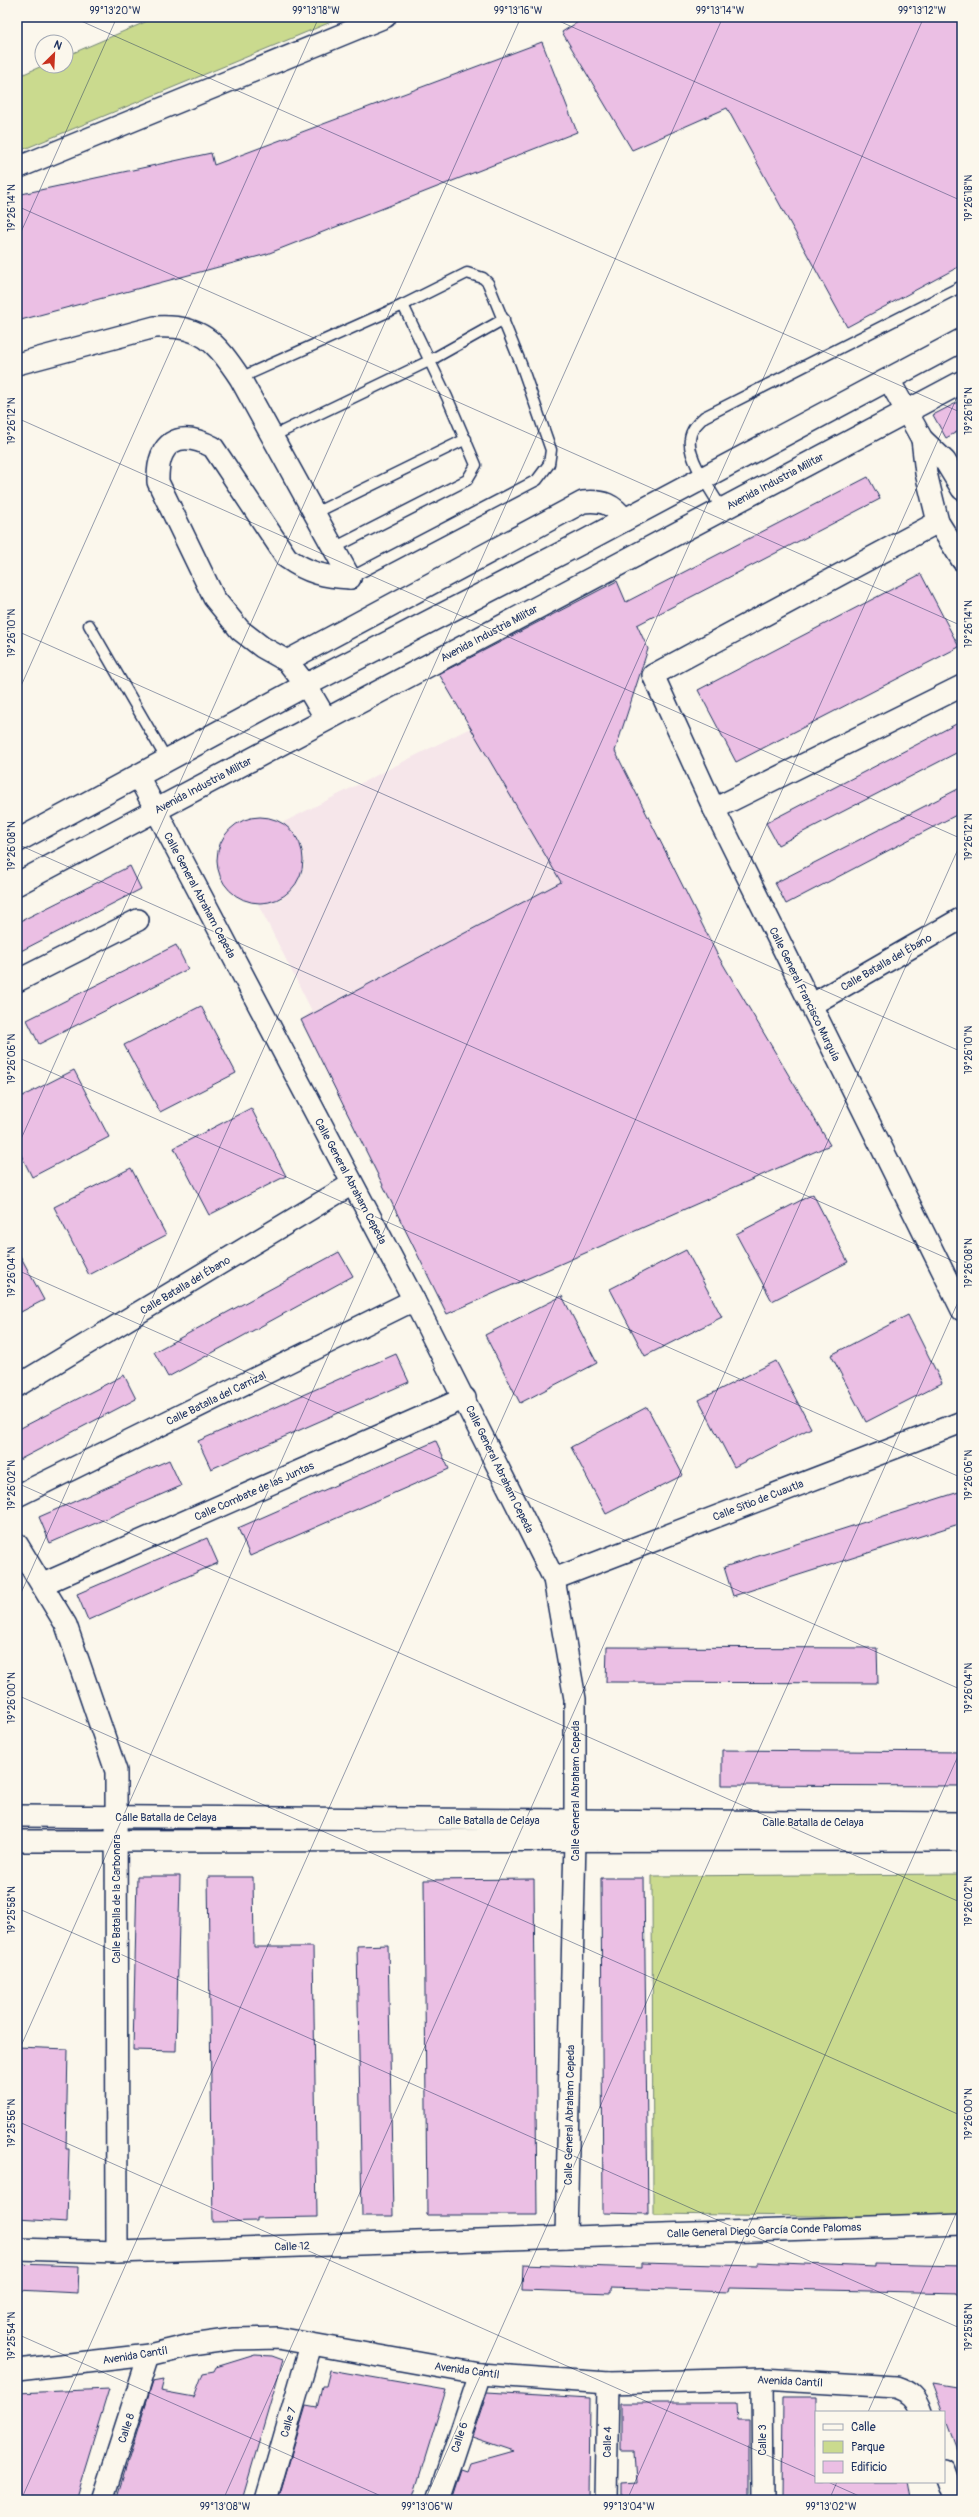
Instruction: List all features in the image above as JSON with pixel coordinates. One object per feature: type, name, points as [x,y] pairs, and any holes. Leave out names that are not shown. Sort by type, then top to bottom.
[{"type":"main road","points":[[17,842],[306,685],[625,520],[962,340]]},
{"type":"main road","name":"Avenida Industria Militar","points":[[17,884],[962,382]]},
{"type":"street","points":[[17,168],[385,17]]},
{"type":"street","points":[[17,364],[155,327],[175,326],[206,338],[221,349],[240,378],[273,436],[332,549],[350,578]]},
{"type":"street","points":[[889,380],[922,438],[945,461],[962,489]]},
{"type":"street","points":[[326,719],[306,685],[287,661],[262,647],[240,630],[214,598],[158,482],[158,466],[162,453],[172,442],[182,438],[197,439],[212,447],[287,558],[304,570],[324,576],[350,578]]},
{"type":"street","points":[[922,438],[926,473],[938,522],[962,560]]},
{"type":"street","points":[[926,473],[945,461]]},
{"type":"street","points":[[287,661],[583,502],[598,501],[609,504],[625,520]]},
{"type":"street","name":"Calle General Francisco Murguía","points":[[938,522],[653,675],[714,808],[962,1310]]},
{"type":"street","points":[[714,808],[962,686]]},
{"type":"street","name":"Calle General Abraham Cepeda","points":[[138,776],[465,1398],[554,1579],[575,1700],[575,1830],[566,2236]]},
{"type":"street","name":"Calle Batalla del Ébano","points":[[811,1005],[962,918]]},
{"type":"street","points":[[17,982],[138,920]]},
{"type":"street","name":"Calle Batalla del Ébano","points":[[17,1386],[352,1184]]},
{"type":"street","name":"Calle Batalla del Carrizal","points":[[17,1496],[414,1300]]},
{"type":"street","name":"Calle Combate de las Juntas","points":[[43,1584],[465,1398]]},
{"type":"street","name":"Calle Sitio de Cuautla","points":[[554,1579],[962,1422]]},
{"type":"street","name":"Calle Batalla de la Carbonara","points":[[17,1544],[43,1584],[66,1625],[116,1771],[117,2252]]},
{"type":"street","name":"Calle Batalla de Celaya","points":[[17,1816],[116,1817],[962,1840]]},
{"type":"street","name":"Calle Batalla de Celaya","points":[[17,1841],[962,1824]]},
{"type":"street","name":"Calle General Diego García Conde Palomas","points":[[566,2236],[962,2224]]},
{"type":"street","name":"Calle 12","points":[[17,2249],[117,2252],[566,2236]]},
{"type":"street","name":"Avenida Cantíl","points":[[17,2370],[149,2355],[191,2345],[234,2339],[278,2338],[480,2374],[608,2383],[762,2379],[896,2387],[908,2391],[920,2406]]},
{"type":"street","name":"Calle 7","points":[[266,2500],[311,2344]]},
{"type":"street","name":"Calle 8","points":[[102,2500],[149,2355]]},
{"type":"street","name":"Calle 6","points":[[438,2500],[480,2374]]},
{"type":"street","name":"Calle 3","points":[[762,2379],[763,2500]]},
{"type":"street","name":"Calle 4","points":[[606,2500],[608,2383]]},
{"type":"street","points":[[945,2473],[955,2500]]},
{"type":"lane","points":[[240,378],[403,305],[467,273],[474,274],[488,283],[504,319],[551,450],[549,464],[544,473],[537,480],[350,578]]},
{"type":"lane","points":[[722,509],[703,478],[691,453],[690,440],[694,427],[704,417],[962,286]]},
{"type":"lane","points":[[332,549],[467,480],[476,465],[466,439],[403,305]]},
{"type":"lane","points":[[273,436],[429,361],[504,319]]},
{"type":"lane","points":[[313,514],[466,439]]},
{"type":"lane","points":[[89,624],[167,760]]},
{"type":"shaded area","points":[[478,724],[561,882],[301,1020],[312,1011],[258,904],[280,900],[292,890],[300,878],[304,865],[303,851],[299,840],[282,823]]},
{"type":"green space","points":[[157,17],[343,17],[17,152],[17,77],[34,70],[34,74],[74,74],[74,53]]},
{"type":"green space","points":[[962,1874],[962,2218],[653,2214],[652,1876]]},
{"type":"building","points":[[586,17],[962,17],[962,265],[847,327],[727,108],[632,150],[562,32]]},
{"type":"building","points":[[542,42],[577,132],[267,254],[17,321],[17,195],[211,153],[214,165]]},
{"type":"building","points":[[962,400],[962,429],[946,438],[933,415]]},
{"type":"building","points":[[868,477],[880,499],[637,625],[648,649],[615,751],[717,954],[830,1145],[447,1314],[301,1020],[561,882],[439,674],[617,581],[626,602]]},
{"type":"building","points":[[921,574],[959,647],[736,762],[698,690]]},
{"type":"building","points":[[962,721],[962,750],[778,845],[766,823]]},
{"type":"building","points":[[962,787],[962,812],[786,904],[775,883]]},
{"type":"building","points":[[252,817],[268,817],[277,820],[291,829],[300,843],[303,852],[303,868],[300,877],[291,891],[277,900],[268,903],[252,903],[236,896],[229,891],[224,884],[217,868],[217,852],[224,836],[229,829],[236,824]]},
{"type":"building","points":[[130,866],[141,889],[17,953],[17,923]]},
{"type":"building","points":[[176,945],[188,969],[39,1044],[27,1020]]},
{"type":"building","points":[[201,1006],[236,1073],[160,1112],[124,1045]]},
{"type":"building","points":[[74,1070],[109,1137],[32,1177],[17,1147],[17,1099]]},
{"type":"building","points":[[251,1108],[286,1176],[209,1215],[174,1148]]},
{"type":"building","points":[[131,1168],[166,1235],[89,1275],[54,1207]]},
{"type":"building","points":[[813,1194],[848,1262],[772,1301],[736,1234]]},
{"type":"building","points":[[17,1250],[44,1300],[17,1314]]},
{"type":"building","points":[[686,1250],[722,1317],[645,1356],[610,1289]]},
{"type":"building","points":[[339,1252],[353,1276],[168,1377],[154,1352]]},
{"type":"building","points":[[562,1296],[597,1363],[520,1403],[485,1335]]},
{"type":"building","points":[[908,1315],[942,1383],[866,1422],[831,1355]]},
{"type":"building","points":[[396,1354],[409,1382],[211,1469],[198,1441]]},
{"type":"building","points":[[776,1361],[811,1428],[734,1467],[699,1400]]},
{"type":"building","points":[[124,1375],[136,1399],[17,1461],[17,1430]]},
{"type":"building","points":[[647,1407],[683,1475],[606,1514],[571,1447]]},
{"type":"building","points":[[436,1441],[449,1469],[250,1556],[238,1528]]},
{"type":"building","points":[[169,1460],[181,1486],[50,1543],[39,1517]]},
{"type":"building","points":[[962,1491],[962,1523],[733,1596],[724,1567]]},
{"type":"building","points":[[207,1538],[218,1563],[88,1620],[77,1594]]},
{"type":"building","points":[[607,1647],[877,1648],[878,1683],[606,1682]]},
{"type":"building","points":[[722,1750],[962,1752],[962,1786],[722,1785]]},
{"type":"building","points":[[137,1876],[180,1876],[176,2051],[133,2050]]},
{"type":"building","points":[[208,1877],[253,1877],[254,1947],[313,1947],[317,2217],[257,2218],[257,2221],[213,2222]]},
{"type":"building","points":[[601,1878],[644,1878],[648,2214],[603,2213]]},
{"type":"building","points":[[534,1879],[537,2215],[427,2215],[424,1880]]},
{"type":"building","points":[[388,1945],[393,2216],[362,2216],[357,1946]]},
{"type":"building","points":[[17,2047],[68,2049],[66,2149],[69,2149],[67,2222],[17,2219]]},
{"type":"building","points":[[758,2262],[875,2267],[875,2264],[962,2266],[962,2293],[730,2288],[729,2292],[611,2288],[611,2293],[522,2290],[523,2264],[641,2268],[641,2263],[758,2266]]},
{"type":"building","points":[[17,2264],[79,2266],[78,2293],[17,2290]]},
{"type":"building","points":[[255,2355],[272,2356],[283,2360],[242,2500],[116,2500],[153,2381],[164,2379],[161,2391],[194,2397],[203,2373],[214,2371],[216,2367]]},
{"type":"building","points":[[330,2370],[446,2390],[412,2500],[278,2500],[306,2406],[317,2408],[322,2386],[326,2386]]},
{"type":"building","points":[[932,2383],[962,2388],[962,2458],[960,2458],[945,2418],[945,2411],[942,2411]]},
{"type":"building","points":[[109,2389],[75,2500],[17,2500],[17,2393]]},
{"type":"building","points":[[487,2392],[590,2398],[589,2500],[451,2500],[461,2469],[467,2471],[470,2463],[513,2451],[472,2437]]},
{"type":"building","points":[[783,2397],[816,2397],[815,2483],[907,2483],[910,2500],[782,2500]]},
{"type":"building","points":[[621,2403],[737,2403],[738,2420],[749,2420],[749,2500],[621,2500],[621,2484],[637,2483],[635,2451],[621,2451]]}]
